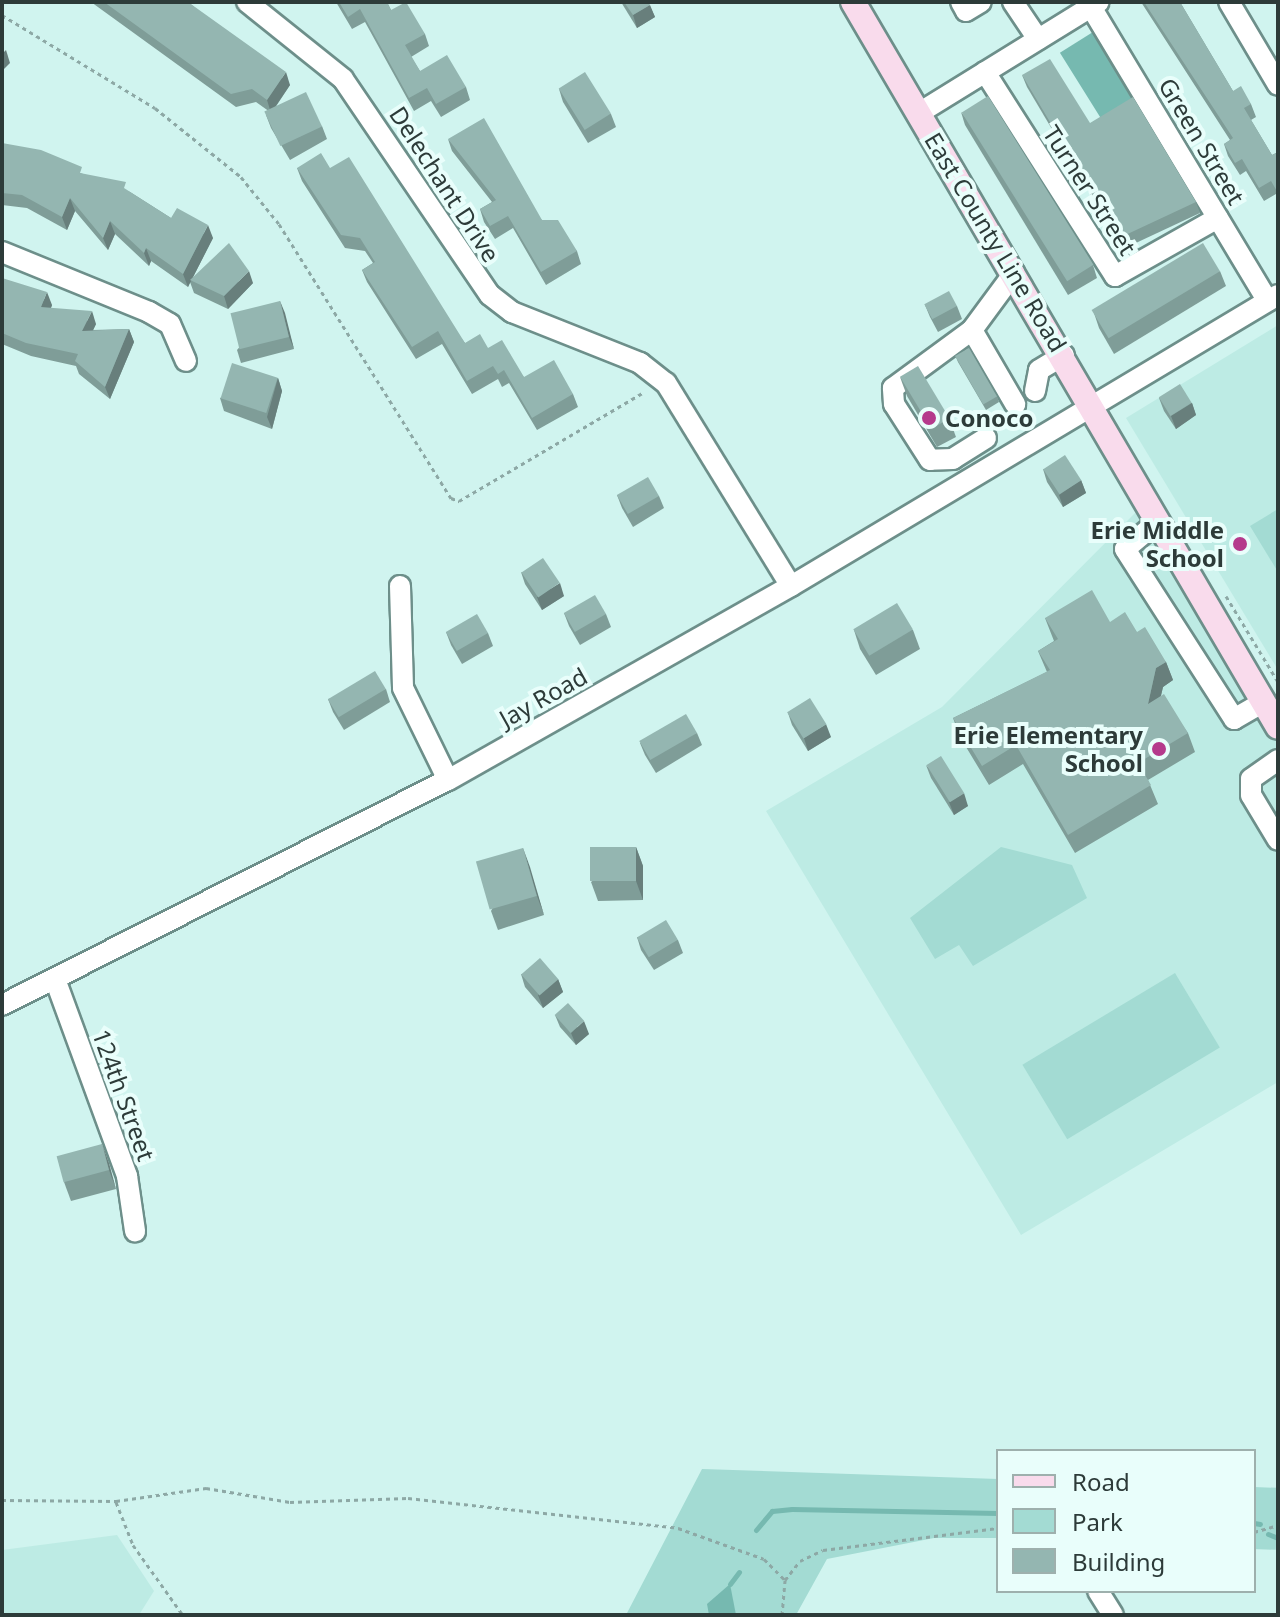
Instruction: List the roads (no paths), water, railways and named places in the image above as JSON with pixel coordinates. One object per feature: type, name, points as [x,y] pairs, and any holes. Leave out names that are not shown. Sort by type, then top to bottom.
[{"type":"main road","name":"East County Line Road","points":[[853,2],[1095,406],[1138,482],[1155,524],[1270,700]]},
{"type":"main road","name":"East County Line Road","points":[[1138,482],[1168,515],[1270,700],[1278,727]]},
{"type":"street","name":"Delechant Drive","points":[[247,2],[343,79],[490,295],[512,312],[640,363],[666,383],[791,586]]},
{"type":"street","points":[[961,2],[966,11],[981,2]]},
{"type":"street","points":[[1013,2],[1038,39]]},
{"type":"street","points":[[1229,2],[1278,85]]},
{"type":"street","points":[[919,113],[1095,5]]},
{"type":"street","name":"Green Street","points":[[1095,5],[1218,218],[1273,298]]},
{"type":"street","name":"Turner Street","points":[[985,72],[1115,276],[1218,218]]},
{"type":"street","points":[[2,252],[160,318],[182,341],[186,361]]},
{"type":"street","points":[[986,438],[953,459],[930,460],[894,404],[893,388],[905,374],[972,330],[1014,273]]},
{"type":"street","name":"Jay Road","points":[[2,1005],[448,780],[791,586],[1273,298]]},
{"type":"street","points":[[972,330],[1015,404]]},
{"type":"street","points":[[1035,391],[1039,370],[1064,355]]},
{"type":"street","points":[[1155,524],[1125,549],[1234,719],[1270,700]]},
{"type":"street","points":[[400,586],[403,688],[448,780]]},
{"type":"street","points":[[1278,760],[1251,779],[1251,795],[1278,840]]},
{"type":"street","name":"124th Street","points":[[55,979],[127,1176],[135,1231]]},
{"type":"street","points":[[1099,1593],[1113,1615]]},
{"type":"waterway","points":[[756,1530],[772,1511],[792,1509],[996,1513]]},
{"type":"waterway","points":[[1256,1523],[1260,1524]]},
{"type":"waterway","points":[[1268,1534],[1278,1538]]},
{"type":"waterway","points":[[730,1584],[739,1572]]},
{"type":"place","name":"Conoco","points":[[929,418]]},
{"type":"place","name":"Erie Middle School","points":[[1240,544]]},
{"type":"place","name":"Erie Elementary School","points":[[1159,749]]}]
